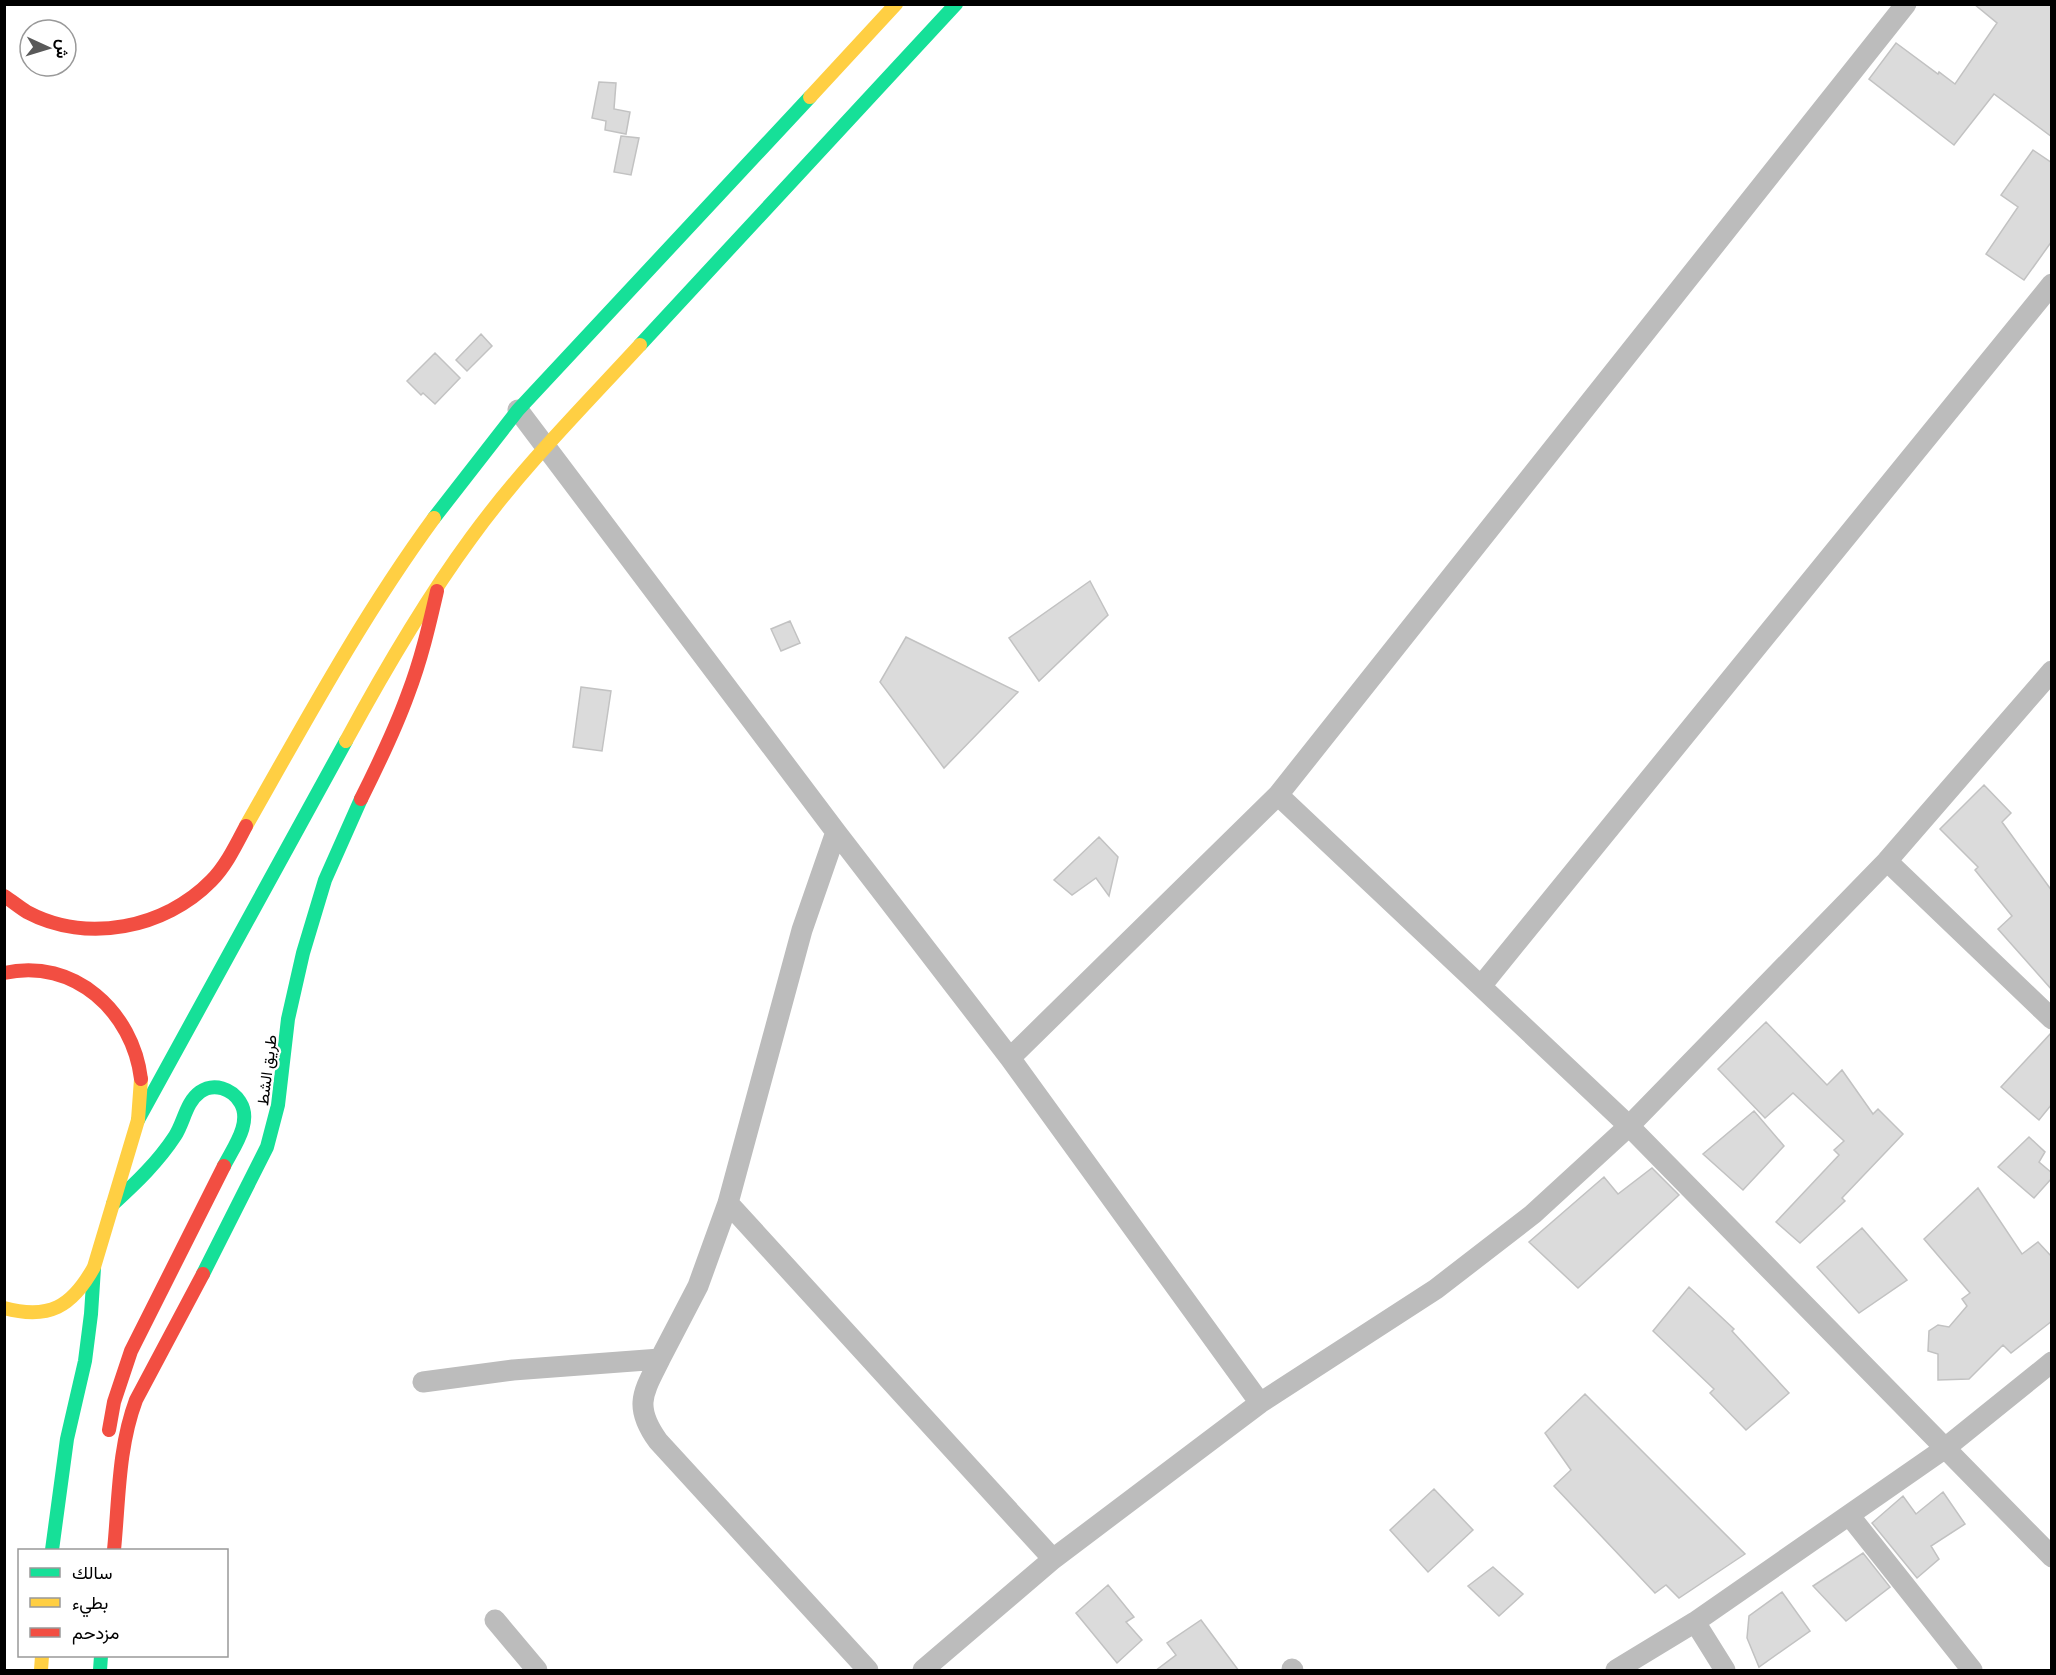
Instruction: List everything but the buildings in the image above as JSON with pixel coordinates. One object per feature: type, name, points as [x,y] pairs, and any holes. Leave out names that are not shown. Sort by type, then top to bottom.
[{"type":"main road","points":[[4,896],[43,919],[61,925],[98,929],[119,927],[159,916],[195,895],[210,882],[225,863],[360,630],[396,573],[468,471],[519,410],[896,4]]},
{"type":"main road","points":[[138,1120],[388,664],[471,537],[545,448],[956,4]]},
{"type":"main road","name":"طريق الشط","points":[[114,1549],[124,1439],[129,1419],[136,1400],[194,1294],[267,1147],[274,1128],[282,1087],[291,1005],[309,929],[335,854],[396,726],[414,681],[428,633],[438,585]]},
{"type":"main road","points":[[4,1308],[21,1313],[37,1314],[52,1311],[66,1304],[78,1294],[87,1281],[94,1267],[138,1120],[141,1099],[138,1058],[121,1021],[108,1005],[75,981],[41,970],[8,973],[8,957]]},
{"type":"main road","name":"طريق الشط","points":[[107,1443],[114,1402],[131,1352],[242,1130],[244,1111],[236,1096],[222,1088],[206,1089],[199,1093],[164,1152],[148,1171],[113,1204]]},
{"type":"main road","points":[[52,1549],[67,1439],[85,1361],[94,1267]]},
{"type":"street","points":[[1010,1058],[1278,795],[1906,4]]},
{"type":"street","points":[[1481,986],[2052,284]]},
{"type":"street","points":[[519,410],[545,448],[1010,1058],[1260,1404]]},
{"type":"street","points":[[924,1671],[1053,1559],[1260,1404],[1436,1289],[1533,1214],[1629,1126],[1887,861],[2052,671]]},
{"type":"street","points":[[1278,795],[1629,1126],[2052,1557]]},
{"type":"street","points":[[836,832],[802,930],[728,1203],[698,1286],[644,1392],[643,1400],[645,1421],[658,1441],[868,1671]]},
{"type":"street","points":[[1887,861],[2052,1019]]},
{"type":"street","points":[[728,1203],[1053,1559]]},
{"type":"street","points":[[423,1382],[513,1370],[660,1359]]},
{"type":"street","points":[[1616,1671],[1695,1622],[1944,1449],[2052,1362]]},
{"type":"street","points":[[1849,1515],[1972,1671]]},
{"type":"street","points":[[495,1620],[537,1671]]},
{"type":"street","points":[[1695,1622],[1725,1671]]},
{"type":"traffic: fast","points":[[640,345],[956,4]]},
{"type":"traffic: fast","points":[[434,518],[518,410],[810,97]]},
{"type":"traffic: fast","points":[[138,1120],[346,741]]},
{"type":"traffic: fast","points":[[203,1274],[267,1147],[278,1105],[288,1019],[303,953],[325,880],[361,799]]},
{"type":"traffic: fast","points":[[113,1204],[161,1155],[178,1130],[195,1096],[205,1089],[217,1087],[228,1090],[237,1097],[243,1110],[244,1118],[240,1135],[224,1166]]},
{"type":"traffic: fast","points":[[52,1549],[67,1439],[85,1361],[94,1268]]},
{"type":"traffic: fast","points":[[100,1670],[101,1657]]},
{"type":"traffic: slow","points":[[810,97],[896,4]]},
{"type":"traffic: slow","points":[[346,741],[405,637],[490,512],[531,463],[640,345]]},
{"type":"traffic: slow","points":[[246,826],[359,631],[434,518]]},
{"type":"traffic: slow","points":[[4,1308],[20,1311],[46,1311],[68,1301],[86,1281],[94,1267],[138,1120],[141,1079]]},
{"type":"traffic: slow","points":[[41,1670],[42,1657]]},
{"type":"traffic: jam","points":[[361,799],[408,694],[421,656],[437,591]]},
{"type":"traffic: jam","points":[[4,896],[27,912],[50,922],[75,927],[99,929],[148,920],[171,910],[192,897],[211,881],[226,862],[246,826]]},
{"type":"traffic: jam","points":[[4,973],[30,970],[54,973],[76,982],[96,995],[113,1012],[126,1032],[136,1055],[141,1079]]},
{"type":"traffic: jam","points":[[109,1430],[114,1402],[131,1351],[224,1166]]},
{"type":"traffic: jam","points":[[114,1549],[122,1455],[130,1418],[136,1400],[203,1274]]}]
